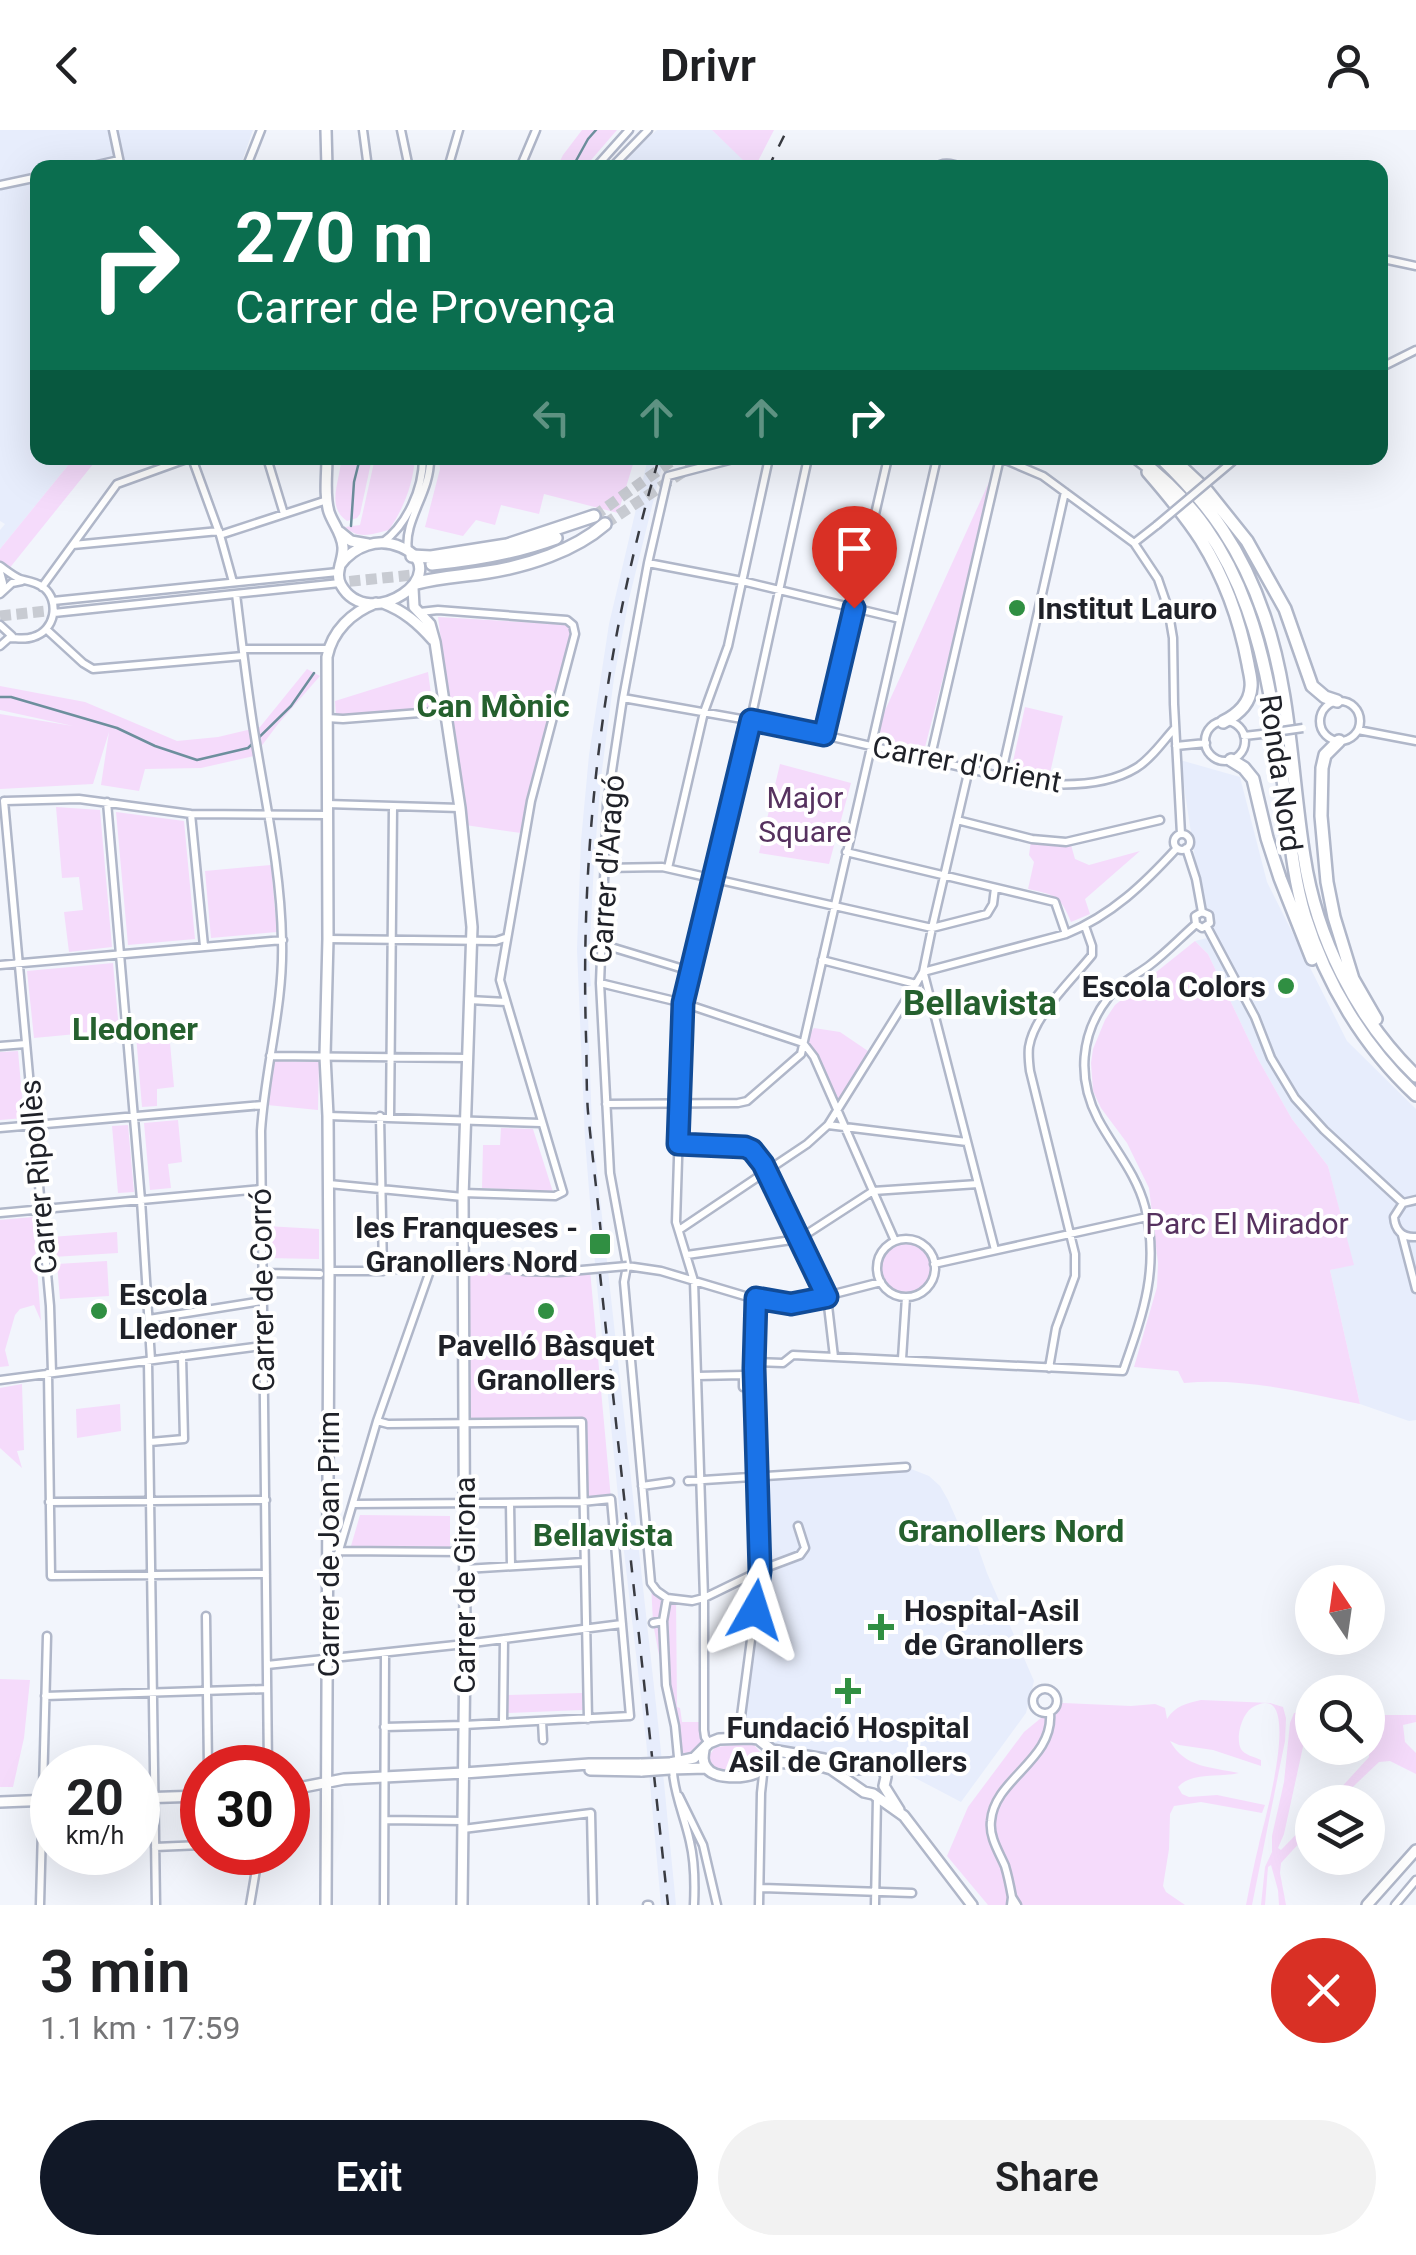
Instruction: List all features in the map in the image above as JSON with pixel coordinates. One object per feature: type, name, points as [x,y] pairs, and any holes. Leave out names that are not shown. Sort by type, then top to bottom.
[{"type":"highway","points":[[1142,465],[1194,529],[1218,572],[1244,642],[1252,687],[1244,708],[1223,722]]},
{"type":"highway","name":"Ronda Nord","points":[[1145,465],[1170,484],[1203,521],[1244,596],[1271,693],[1293,862],[1304,914],[1328,976],[1353,1019],[1384,1062],[1416,1095]]},
{"type":"highway","name":"Ronda Nord","points":[[1169,465],[1229,536],[1260,604],[1284,696],[1304,857],[1317,911],[1361,1010],[1416,1076]]},
{"type":"highway","points":[[1179,465],[1207,491],[1247,542],[1285,609],[1312,686],[1338,701]]},
{"type":"highway","points":[[410,554],[431,557],[507,545],[600,520]]},
{"type":"highway","points":[[433,568],[522,550],[600,520]]},
{"type":"highway","points":[[415,586],[522,565],[596,532],[600,520]]},
{"type":"highway","points":[[1339,741],[1325,755],[1322,768],[1327,882],[1353,978],[1378,1022],[1378,1033]]},
{"type":"highway","points":[[1231,760],[1253,779],[1267,838],[1294,916],[1320,974],[1346,1015],[1353,1019]]},
{"type":"street","points":[[112,130],[119,160]]},
{"type":"street","points":[[250,160],[261,130]]},
{"type":"street","points":[[326,130],[326,160]]},
{"type":"street","points":[[362,130],[367,160]]},
{"type":"street","points":[[401,130],[407,160]]},
{"type":"street","points":[[450,160],[458,130]]},
{"type":"street","points":[[523,160],[536,130]]},
{"type":"street","points":[[602,160],[629,130]]},
{"type":"street","points":[[620,160],[648,130]]},
{"type":"street","points":[[0,185],[30,179]]},
{"type":"street","points":[[1388,260],[1416,266]]},
{"type":"street","points":[[1388,364],[1416,350]]},
{"type":"street","points":[[42,587],[116,484],[171,465]]},
{"type":"street","points":[[194,465],[220,533],[233,582]]},
{"type":"street","points":[[269,465],[284,514]]},
{"type":"street","points":[[327,465],[329,512],[340,532],[343,549],[340,584],[362,601],[402,610],[435,642]]},
{"type":"street","points":[[382,543],[399,530],[418,486],[422,465]]},
{"type":"street","points":[[429,465],[427,487],[406,535],[410,554],[419,569],[414,607],[430,624],[442,612]]},
{"type":"street","name":"Carrer d'Aragó","points":[[667,1598],[651,1583],[624,1282],[628,1266],[610,1173],[601,944],[607,804],[648,563],[668,476],[711,465]]},
{"type":"street","points":[[668,868],[704,712],[728,646],[767,465]]},
{"type":"street","points":[[706,1768],[694,1281],[676,1222],[683,1003],[806,465]]},
{"type":"street","points":[[824,735],[886,465]]},
{"type":"street","points":[[606,1104],[748,1101],[801,1054],[935,465]]},
{"type":"street","points":[[930,760],[998,465]]},
{"type":"street","points":[[1016,465],[1042,476],[1134,544],[1158,579],[1173,638],[1180,834],[1174,841],[1176,848]]},
{"type":"street","points":[[1134,544],[1229,465]]},
{"type":"street","points":[[1001,776],[1065,492]]},
{"type":"street","points":[[72,545],[220,533],[327,500]]},
{"type":"street","points":[[340,532],[352,541],[397,546],[410,554]]},
{"type":"street","points":[[52,601],[339,568],[349,554],[369,544]]},
{"type":"street","points":[[648,563],[742,581],[900,620]]},
{"type":"street","points":[[0,569],[42,587],[52,601],[54,613],[46,629],[36,637],[9,638],[1,645]]},
{"type":"street","points":[[0,569],[0,594]]},
{"type":"street","points":[[0,594],[12,584],[28,581]]},
{"type":"street","points":[[54,613],[340,584]]},
{"type":"street","points":[[346,620],[365,607],[402,596],[415,586]]},
{"type":"street","points":[[46,629],[93,669],[243,653],[328,649],[346,620],[348,593]]},
{"type":"street","name":"Carrer de Corró","points":[[236,594],[277,866],[282,940],[276,1019],[263,1106],[261,1189],[268,1745]]},
{"type":"street","points":[[328,1184],[463,1195],[556,1196],[563,1192],[500,980],[528,817],[574,634],[573,625],[567,620],[419,612]]},
{"type":"street","name":"Carrer de Girona","points":[[430,624],[460,808],[472,927],[463,1195],[462,1905]]},
{"type":"street","points":[[0,626],[18,638]]},
{"type":"street","points":[[0,626],[4,638],[1,645]]},
{"type":"street","name":"Carrer de Joan Prim","points":[[326,1905],[328,649]]},
{"type":"street","name":"Carrer d'Orient","points":[[622,698],[751,720],[1057,786],[1123,774],[1139,766],[1175,728]]},
{"type":"street","points":[[1338,701],[1351,704],[1360,718],[1352,737],[1339,741],[1327,737],[1320,725],[1326,706],[1338,701]]},
{"type":"street","points":[[327,718],[445,711]]},
{"type":"street","points":[[1223,722],[1236,725],[1244,736],[1242,752],[1231,760],[1213,757],[1206,743],[1211,727],[1223,722]]},
{"type":"street","points":[[1244,736],[1320,725]]},
{"type":"street","points":[[1358,730],[1416,741]]},
{"type":"street","points":[[1176,746],[1206,743]]},
{"type":"street","points":[[679,1230],[807,1144],[838,1109],[924,972],[970,769]]},
{"type":"street","points":[[2,802],[46,798],[191,814],[460,808]]},
{"type":"street","name":"Carrer Ripollès","points":[[2,802],[50,1306],[51,1576],[150,1575]]},
{"type":"street","points":[[107,802],[149,1319],[153,1745]]},
{"type":"street","points":[[390,1116],[393,807]]},
{"type":"street","points":[[191,814],[204,946]]},
{"type":"street","points":[[957,820],[1066,842],[1160,820]]},
{"type":"street","points":[[924,972],[1085,926],[1142,886],[1176,848],[1186,848],[1189,838],[1180,834]]},
{"type":"street","points":[[1186,848],[1202,912],[1210,918],[1207,927],[1255,1017],[1271,1058],[1295,1098],[1402,1203]]},
{"type":"street","points":[[846,852],[1055,902],[1066,934]]},
{"type":"street","points":[[604,868],[668,868],[932,928],[986,914],[996,888]]},
{"type":"street","points":[[0,884],[12,884]]},
{"type":"street","points":[[754,1362],[783,1363],[793,1355],[834,1356],[1123,1371],[1146,1304],[1151,1268],[1147,1217],[1133,1174],[1098,1119],[1086,1090],[1083,1054],[1093,1022],[1110,994],[1175,946],[1202,912]]},
{"type":"street","points":[[1196,924],[1207,927]]},
{"type":"street","points":[[1049,1368],[1056,1328],[1075,1276],[1076,1254],[1028,1054],[1042,1018],[1092,955],[1085,926]]},
{"type":"street","points":[[328,939],[496,941],[506,937]]},
{"type":"street","points":[[0,965],[282,940]]},
{"type":"street","points":[[601,944],[690,971]]},
{"type":"street","points":[[822,960],[916,984]]},
{"type":"street","points":[[924,972],[995,1250]]},
{"type":"street","points":[[600,983],[683,1003],[803,1042],[838,1109],[895,1242]]},
{"type":"street","points":[[469,1000],[506,1002]]},
{"type":"street","points":[[0,1046],[26,1044]]},
{"type":"street","points":[[270,1056],[467,1058]]},
{"type":"street","points":[[0,1128],[263,1106]]},
{"type":"street","points":[[328,1116],[541,1123]]},
{"type":"street","points":[[380,1116],[383,1272]]},
{"type":"street","points":[[828,1124],[966,1142]]},
{"type":"street","points":[[678,1144],[745,1147],[756,1154],[827,1297],[834,1356]]},
{"type":"street","points":[[687,1255],[799,1239],[873,1191],[978,1184]]},
{"type":"street","points":[[0,1213],[261,1189]]},
{"type":"street","points":[[1416,1200],[1402,1203],[1394,1217],[1416,1289]]},
{"type":"street","points":[[934,1264],[1147,1217]]},
{"type":"street","points":[[1402,1234],[1416,1237]]},
{"type":"street","points":[[905,1239],[922,1243],[934,1264],[928,1288],[906,1297],[892,1293],[881,1282],[877,1266],[884,1249],[905,1239]]},
{"type":"street","points":[[334,1271],[383,1272],[464,1265],[558,1272],[628,1266],[791,1304],[881,1282]]},
{"type":"street","points":[[328,1586],[377,1421],[431,1268]]},
{"type":"street","points":[[262,1273],[320,1274]]},
{"type":"street","points":[[902,1359],[906,1297]]},
{"type":"street","points":[[738,1738],[760,1571],[754,1387],[756,1298]]},
{"type":"street","points":[[149,1319],[262,1301]]},
{"type":"street","points":[[0,1380],[262,1346]]},
{"type":"street","points":[[150,1442],[184,1438],[182,1356]]},
{"type":"street","points":[[696,1376],[743,1374],[743,1388],[754,1387]]},
{"type":"street","points":[[377,1421],[582,1422],[588,1719]]},
{"type":"street","points":[[688,1481],[906,1467]]},
{"type":"street","points":[[642,1486],[670,1482]]},
{"type":"street","points":[[353,1504],[610,1499],[631,1712],[627,1717],[384,1727]]},
{"type":"street","points":[[49,1502],[266,1500]]},
{"type":"street","points":[[510,1503],[511,1566]]},
{"type":"street","points":[[694,1905],[692,1845],[674,1786],[675,1726],[666,1685],[663,1621],[667,1598],[704,1598],[804,1552],[798,1526]]},
{"type":"street","points":[[328,1530],[345,1531]]},
{"type":"street","points":[[339,1551],[465,1552]]},
{"type":"street","points":[[465,1569],[584,1562]]},
{"type":"street","points":[[150,1575],[266,1574]]},
{"type":"street","points":[[206,1616],[208,1745]]},
{"type":"street","points":[[653,1623],[663,1621]]},
{"type":"street","points":[[267,1665],[622,1624]]},
{"type":"street","points":[[46,1745],[47,1636]]},
{"type":"street","points":[[502,1722],[504,1638]]},
{"type":"street","points":[[384,1905],[385,1653]]},
{"type":"street","points":[[45,1696],[268,1689]]},
{"type":"street","points":[[1013,1902],[990,1820],[999,1798],[1046,1740],[1050,1713]]},
{"type":"street","points":[[542,1721],[544,1740]]},
{"type":"street","points":[[673,1765],[690,1760],[719,1739],[738,1738],[758,1739],[765,1747],[860,1769]]},
{"type":"street","points":[[760,1905],[765,1747]]},
{"type":"street","points":[[544,1756],[545,1768]]},
{"type":"street","points":[[310,1785],[344,1778],[568,1766],[611,1772],[673,1765],[706,1768],[719,1776],[749,1774],[765,1764],[814,1764],[830,1769],[904,1816]]},
{"type":"street","points":[[858,1786],[856,1777],[860,1769],[868,1764],[880,1766],[886,1777],[875,1795],[875,1905]]},
{"type":"street","points":[[749,1774],[761,1792]]},
{"type":"street","points":[[674,1786],[703,1845],[717,1905]]},
{"type":"street","points":[[884,1786],[892,1802],[972,1905]]},
{"type":"street","points":[[0,1802],[30,1801]]},
{"type":"street","points":[[385,1820],[463,1825],[591,1813],[592,1905]]},
{"type":"street","points":[[1367,1905],[1416,1850]]},
{"type":"street","points":[[40,1905],[42,1875]]},
{"type":"street","points":[[155,1875],[156,1905]]},
{"type":"street","points":[[250,1905],[255,1875]]},
{"type":"street","points":[[1395,1905],[1416,1880]]},
{"type":"street","points":[[760,1888],[912,1893]]},
{"type":"shaded area","points":[[0,130],[253,130],[242,160],[30,160],[30,465],[68,465],[0,549],[0,530],[5,524],[0,521]]},
{"type":"shaded area","points":[[657,130],[712,130],[744,160],[626,160]]},
{"type":"shaded area","points":[[646,465],[662,465],[614,678],[601,778],[589,963],[591,986],[587,987],[592,1126],[676,1905],[661,1905],[585,1140],[577,949],[581,841],[589,755],[609,624]]},
{"type":"shaded area","points":[[1180,760],[1240,777],[1267,882],[1347,1041],[1416,1109],[1416,1420],[1360,1404],[1330,1270],[1353,1264],[1328,1166],[1292,1119],[1258,1059],[1208,954],[1195,941],[1207,938]]},
{"type":"shaded area","name":"Hospital-Asil de Granollers","points":[[906,1467],[929,1476],[940,1486],[959,1525],[969,1522],[1034,1681],[1026,1713],[961,1802],[881,1760],[850,1764],[807,1750],[778,1747],[738,1726],[760,1571],[757,1476]]},
{"type":"green space","points":[[582,130],[617,130],[591,160],[560,160]]},
{"type":"green space","points":[[712,130],[774,130],[759,160],[743,160]]},
{"type":"green space","points":[[68,465],[92,465],[0,580],[0,549]]},
{"type":"green space","points":[[340,465],[370,465],[357,518],[347,521],[340,515],[336,492]]},
{"type":"green space","points":[[373,465],[414,465],[403,504],[389,530],[361,535],[345,527],[360,525]]},
{"type":"green space","points":[[440,465],[633,465],[618,513],[544,494],[539,514],[501,505],[495,525],[476,520],[463,536],[425,527]]},
{"type":"green space","points":[[997,465],[998,465],[924,751],[872,739]]},
{"type":"green space","points":[[438,617],[570,625],[521,833],[465,825]]},
{"type":"green space","points":[[307,669],[320,676],[254,756],[201,768],[145,769],[139,791],[101,785],[109,732],[93,784],[0,789],[0,714],[73,726],[0,710],[0,686],[85,702],[177,741],[260,727]]},
{"type":"green space","points":[[428,672],[433,708],[336,715],[335,701]]},
{"type":"green space","points":[[1025,707],[1063,716],[1050,773],[1012,766]]},
{"type":"green space","name":"Major Square","points":[[780,764],[851,783],[829,864],[759,853]]},
{"type":"green space","points":[[56,807],[100,810],[112,947],[69,952],[64,912],[83,910],[79,877],[62,878]]},
{"type":"green space","points":[[116,812],[184,821],[195,939],[128,945]]},
{"type":"green space","points":[[1031,841],[1071,845],[1075,859],[1089,865],[1140,851],[1085,899],[1090,914],[1071,922],[1056,898],[1028,889],[1034,862],[1029,855]]},
{"type":"green space","points":[[271,865],[277,932],[211,938],[205,871]]},
{"type":"green space","name":"Parc El Mirador","points":[[1195,941],[1208,954],[1258,1059],[1292,1119],[1328,1166],[1354,1265],[1330,1270],[1360,1404],[1250,1384],[1184,1383],[1178,1371],[1134,1367],[1157,1287],[1149,1188],[1127,1143],[1093,1091],[1093,1049],[1115,1005]]},
{"type":"green space","points":[[113,963],[119,1030],[34,1038],[27,971]]},
{"type":"green space","points":[[814,1028],[840,1032],[868,1051],[840,1105],[816,1058],[803,1043]]},
{"type":"green space","points":[[169,1032],[174,1087],[157,1089],[157,1106],[142,1107],[136,1035]]},
{"type":"green space","points":[[18,1051],[24,1118],[0,1120],[0,1052]]},
{"type":"green space","points":[[274,1061],[319,1062],[318,1110],[267,1105]]},
{"type":"green space","points":[[178,1120],[182,1162],[168,1164],[171,1188],[150,1190],[144,1123]]},
{"type":"green space","points":[[128,1125],[134,1192],[118,1193],[112,1126]]},
{"type":"green space","points":[[501,1128],[533,1129],[553,1192],[482,1188],[483,1145],[500,1145]]},
{"type":"green space","points":[[33,1217],[41,1321],[34,1305],[20,1309],[5,1350],[9,1366],[0,1367],[0,1220]]},
{"type":"green space","points":[[266,1226],[319,1229],[319,1259],[266,1258]]},
{"type":"green space","points":[[117,1232],[118,1253],[53,1257],[51,1237]]},
{"type":"green space","points":[[905,1238],[925,1246],[933,1266],[925,1286],[905,1294],[885,1286],[877,1266],[885,1246]]},
{"type":"green space","points":[[107,1261],[109,1296],[60,1299],[57,1264]]},
{"type":"green space","points":[[464,1265],[525,1271],[590,1270],[611,1499],[582,1502],[582,1422],[465,1423]]},
{"type":"green space","points":[[22,1384],[24,1450],[17,1451],[22,1468],[0,1448],[0,1388]]},
{"type":"green space","points":[[120,1404],[121,1431],[77,1438],[76,1409]]},
{"type":"green space","points":[[360,1515],[450,1516],[450,1547],[351,1546]]},
{"type":"green space","points":[[651,1583],[657,1591],[676,1600],[677,1707],[682,1722],[703,1722],[701,1746],[689,1757],[675,1759],[653,1623]]},
{"type":"green space","points":[[0,1679],[30,1680],[24,1738],[13,1787],[0,1787]]},
{"type":"green space","points":[[582,1693],[583,1710],[505,1713],[505,1695]]},
{"type":"green space","points":[[1201,1700],[1270,1703],[1283,1707],[1286,1718],[1285,1741],[1252,1905],[1246,1905],[1277,1759],[1277,1713],[1269,1703],[1249,1710],[1239,1732],[1241,1749],[1261,1760],[1261,1766],[1170,1741],[1191,1761],[1239,1773],[1191,1779],[1178,1787],[1182,1794],[1217,1795],[1265,1805],[1262,1813],[1201,1802],[1174,1806],[1163,1886],[1185,1905],[988,1905],[947,1856],[968,1807],[1024,1732],[1052,1709],[1063,1703],[1155,1704],[1165,1708],[1167,1719],[1178,1708]]},
{"type":"green space","points":[[1294,1713],[1295,1765],[1299,1765],[1278,1848],[1281,1850],[1295,1836],[1295,1848],[1281,1863],[1286,1905],[1279,1905],[1271,1865],[1265,1905],[1261,1905],[1265,1867],[1272,1852]]},
{"type":"green space","points":[[1385,1715],[1416,1715],[1416,1722],[1403,1725],[1405,1742],[1416,1753],[1416,1774],[1385,1761]]},
{"type":"green space","points":[[754,1745],[761,1753],[755,1767],[722,1770],[711,1765],[709,1756],[715,1747]]},
{"type":"green space","points":[[1362,1765],[1376,1765],[1355,1785],[1343,1785]]},
{"type":"waterway","points":[[576,160],[596,130]]},
{"type":"waterway","points":[[351,526],[358,465]]},
{"type":"waterway","points":[[0,697],[117,728],[197,760],[248,748],[291,706],[314,673]]},
{"type":"tunnel","points":[[594,516],[666,465]]},
{"type":"tunnel","points":[[605,524],[694,465]]},
{"type":"tunnel","points":[[333,583],[433,573]]},
{"type":"tunnel","points":[[0,616],[65,609]]},
{"type":"railway","points":[[772,160],[787,130]]},
{"type":"railway","points":[[601,1234],[587,1084],[585,963],[592,817],[610,671],[657,465]]},
{"type":"railway","points":[[600,1274],[668,1905]]},
{"type":"place","name":"Institut Lauro","points":[[1017,608]]},
{"type":"place","name":"Escola Colors","points":[[1286,986]]},
{"type":"place","name":"les Franqueses - Granollers Nord","points":[[600,1244]]},
{"type":"place","name":"Escola Lledoner","points":[[99,1311]]},
{"type":"place","name":"Pavelló Bàsquet Granollers","points":[[546,1311]]},
{"type":"place","name":"Hospital-Asil de Granollers","points":[[881,1627]]},
{"type":"place","name":"Fundació Hospital Asil de Granollers","points":[[848,1691]]},
{"type":"district","name":"Can Mònic","points":[[493,706]]},
{"type":"district","name":"Bellavista","points":[[980,1003]]},
{"type":"district","name":"Lledoner","points":[[135,1029]]},
{"type":"district","name":"Granollers Nord","points":[[1011,1531]]},
{"type":"district","name":"Bellavista","points":[[603,1535]]},
{"type":"route","points":[[755,1610],[760,1571],[754,1368],[756,1298],[791,1304],[827,1297],[763,1164],[752,1150],[678,1144],[683,1003],[751,720],[824,735],[854,608]]}]
